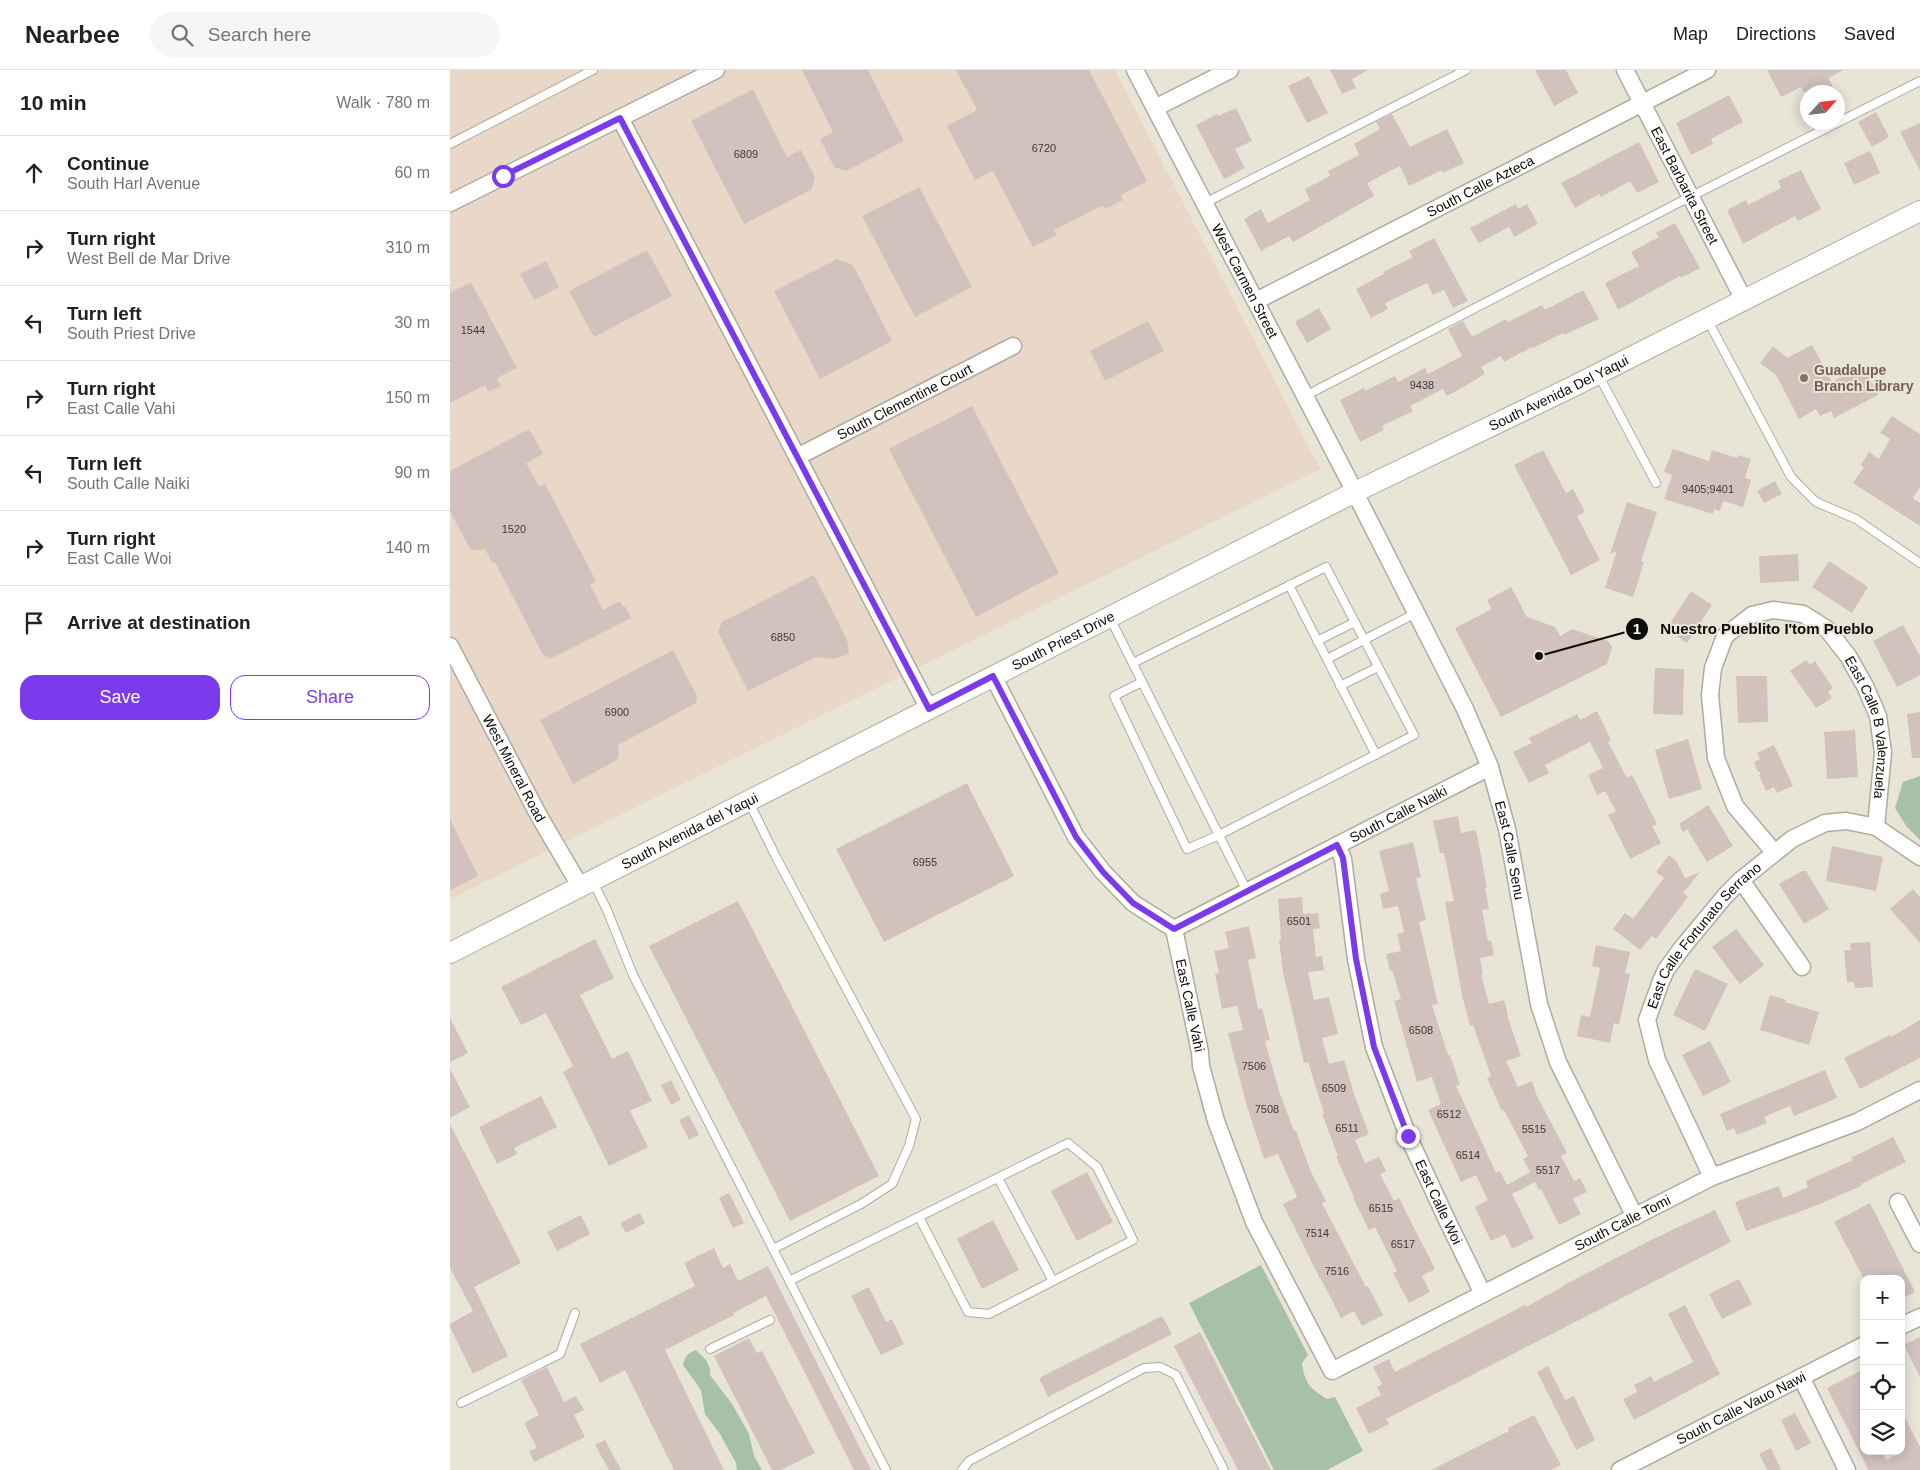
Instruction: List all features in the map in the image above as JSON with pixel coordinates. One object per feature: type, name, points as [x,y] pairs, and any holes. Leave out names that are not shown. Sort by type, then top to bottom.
[{"type":"street","points":[[450,204],[716,70]]},
{"type":"street","name":"West Carmen Street","points":[[1135,70],[1355,492]]},
{"type":"street","points":[[1154,108],[1230,70]]},
{"type":"street","name":"East Barbarita Street","points":[[1625,70],[1744,300]]},
{"type":"street","name":"South Calle Azteca","points":[[1256,301],[1706,70]]},
{"type":"street","points":[[620,118],[929,709]]},
{"type":"street","name":"South Avenida Del Yaqui","points":[[1197,572],[1355,492],[1598,374],[1920,211]]},
{"type":"street","name":"South Clementine Court","points":[[797,457],[1013,346]]},
{"type":"street","name":"East Calle Senu","points":[[1355,492],[1465,709],[1490,767],[1508,829],[1539,1004],[1558,1062],[1635,1217]]},
{"type":"street","name":"South Priest Drive","points":[[929,709],[1197,572]]},
{"type":"street","name":"East Calle B Valenzuela","points":[[1774,852],[1735,806],[1716,758],[1710,695],[1713,668],[1725,636],[1752,615],[1773,610],[1803,614],[1827,629],[1865,686],[1878,716],[1883,752],[1876,827]]},
{"type":"street","name":"West Mineral Road","points":[[450,646],[539,816],[586,883]]},
{"type":"street","points":[[993,676],[1076,837],[1103,872],[1133,903],[1174,929]]},
{"type":"street","name":"South Avenida del Yaqui","points":[[450,953],[929,709]]},
{"type":"street","name":"South Calle Naiki","points":[[1174,929],[1490,767]]},
{"type":"street","name":"East Calle Fortunato Serrano","points":[[1712,1177],[1657,1060],[1647,1020],[1666,970],[1694,933],[1741,880],[1792,839],[1825,824],[1846,821],[1876,827],[1916,852],[1920,857]]},
{"type":"street","name":"East Calle Woi","points":[[1337,845],[1343,858],[1356,959],[1374,1047],[1412,1144],[1483,1294]]},
{"type":"street","points":[[1741,880],[1802,967]]},
{"type":"street","name":"East Calle Vahi","points":[[1174,929],[1200,1052],[1201,1066],[1216,1121],[1254,1222],[1332,1371]]},
{"type":"street","name":"South Calle Tomi","points":[[1332,1371],[1712,1177],[1857,1122],[1920,1090]]},
{"type":"street","points":[[1898,1202],[1920,1244]]},
{"type":"street","points":[[1905,1324],[1920,1317]]},
{"type":"street","name":"South Calle Vauo Nawi","points":[[1623,1469],[1860,1347]]},
{"type":"street","points":[[1801,1377],[1847,1470]]},
{"type":"lane","points":[[450,144],[594,70]]},
{"type":"lane","points":[[1205,203],[1466,70]]},
{"type":"lane","points":[[1305,396],[1691,197],[1920,82]]},
{"type":"lane","points":[[1707,319],[1791,477],[1816,502],[1856,519],[1920,563]]},
{"type":"lane","points":[[1598,374],[1656,483]]},
{"type":"lane","points":[[1133,663],[1326,567],[1414,735],[1188,849],[1114,696],[1142,682]]},
{"type":"lane","points":[[1289,586],[1376,755]]},
{"type":"lane","points":[[1327,659],[1416,613]]},
{"type":"lane","points":[[1110,617],[1247,891]]},
{"type":"lane","points":[[1317,641],[1355,622]]},
{"type":"lane","points":[[1340,686],[1378,666]]},
{"type":"lane","points":[[749,801],[776,857],[916,1119],[909,1146],[892,1184],[861,1204],[773,1249]]},
{"type":"lane","points":[[586,883],[606,910],[633,974],[886,1470]]},
{"type":"lane","points":[[790,1281],[1068,1143],[1097,1167],[1132,1240],[989,1314],[968,1312],[919,1217]]},
{"type":"lane","points":[[998,1178],[1053,1281]]},
{"type":"lane","points":[[461,1403],[560,1354],[575,1313]]},
{"type":"lane","points":[[710,1349],[770,1320]]},
{"type":"lane","points":[[962,1470],[969,1461],[1144,1368],[1160,1367],[1176,1375],[1224,1470]]},
{"type":"shaded area","points":[[450,70],[1115,70],[1320,469],[450,899]]},
{"type":"green space","points":[[1920,776],[1920,840],[1907,827],[1895,808],[1903,782]]},
{"type":"green space","points":[[1261,1265],[1308,1355],[1302,1363],[1306,1380],[1316,1392],[1327,1399],[1335,1397],[1363,1451],[1327,1470],[1274,1470],[1189,1303]]},
{"type":"green space","points":[[696,1350],[706,1360],[710,1369],[710,1375],[732,1404],[749,1434],[754,1456],[762,1470],[737,1470],[736,1463],[720,1434],[705,1414],[701,1390],[683,1365],[690,1352]]},
{"type":"building","points":[[802,70],[868,70],[904,141],[846,171],[834,167],[820,139],[833,132]]},
{"type":"building","points":[[956,70],[1089,70],[1147,181],[1121,195],[1123,200],[1105,209],[1103,205],[1054,230],[1057,235],[1033,247],[993,171],[975,180],[947,126],[977,110]]},
{"type":"building","points":[[1330,70],[1368,70],[1352,79],[1356,88],[1342,94]]},
{"type":"building","points":[[1535,70],[1566,70],[1578,93],[1554,106]]},
{"type":"building","points":[[1767,70],[1844,70],[1828,78],[1832,85],[1800,85],[1800,88],[1781,97]]},
{"type":"building","points":[[1309,76],[1328,113],[1307,123],[1288,86]]},
{"type":"building","points":[[753,89],[787,157],[801,150],[815,177],[811,190],[744,224],[691,121]]},
{"type":"building","points":[[1729,95],[1743,122],[1711,139],[1713,144],[1691,155],[1676,123]]},
{"type":"building","points":[[1236,108],[1252,141],[1235,149],[1245,168],[1224,179],[1196,125],[1217,114],[1218,116]]},
{"type":"building","points":[[1876,112],[1889,137],[1872,147],[1858,122]]},
{"type":"building","points":[[1392,114],[1410,147],[1447,129],[1464,163],[1443,173],[1442,170],[1409,186],[1400,166],[1367,183],[1374,196],[1293,242],[1289,236],[1261,251],[1244,219],[1261,209],[1268,223],[1310,200],[1305,189],[1330,176],[1328,171],[1359,155],[1354,144],[1380,129],[1376,122]]},
{"type":"building","points":[[1920,123],[1920,171],[1900,132]]},
{"type":"building","points":[[1639,142],[1659,182],[1637,193],[1630,181],[1601,197],[1599,194],[1575,208],[1561,183]]},
{"type":"building","points":[[1870,151],[1880,173],[1854,185],[1844,163]]},
{"type":"building","points":[[1801,170],[1821,209],[1798,221],[1795,216],[1743,244],[1727,210],[1746,200],[1748,205],[1781,188],[1778,181]]},
{"type":"building","points":[[919,187],[972,287],[915,317],[862,216]]},
{"type":"building","points":[[1516,204],[1518,209],[1527,204],[1538,224],[1514,237],[1509,227],[1479,243],[1470,228]]},
{"type":"building","points":[[1675,223],[1700,268],[1681,278],[1680,276],[1618,310],[1605,283],[1639,266],[1631,252],[1659,237],[1656,233]]},
{"type":"building","points":[[1434,238],[1468,301],[1453,308],[1444,290],[1433,295],[1427,283],[1385,303],[1388,309],[1371,318],[1356,289],[1384,274],[1383,272],[1413,257],[1409,251]]},
{"type":"building","points":[[647,250],[672,296],[594,337],[569,291]]},
{"type":"building","points":[[837,259],[853,265],[892,341],[820,379],[774,291]]},
{"type":"building","points":[[546,261],[559,287],[534,300],[520,274]]},
{"type":"building","points":[[471,282],[517,368],[497,378],[501,386],[488,392],[485,385],[450,403],[450,293]]},
{"type":"building","points":[[1583,290],[1599,319],[1532,347],[1504,362],[1501,356],[1481,367],[1485,374],[1447,396],[1443,389],[1410,406],[1413,411],[1382,426],[1384,430],[1360,442],[1340,400],[1364,388],[1365,391],[1395,376],[1398,382],[1425,368],[1428,374],[1462,356],[1448,329],[1463,321],[1472,337],[1506,319],[1508,322],[1542,305],[1545,310]]},
{"type":"building","points":[[1319,308],[1331,329],[1307,343],[1295,322]]},
{"type":"building","points":[[1148,321],[1164,351],[1105,381],[1090,351]]},
{"type":"building","name":"Guadalupe Branch Library","points":[[1812,345],[1832,382],[1863,365],[1878,395],[1834,418],[1831,411],[1820,416],[1816,409],[1799,419],[1776,375],[1760,363],[1773,346],[1787,358]]},
{"type":"building","points":[[972,406],[1059,573],[976,617],[889,449]]},
{"type":"building","points":[[1892,416],[1920,434],[1920,487],[1913,498],[1920,503],[1920,526],[1853,483],[1864,467],[1861,465],[1869,452],[1879,459],[1890,439],[1880,433]]},
{"type":"building","points":[[529,429],[543,454],[526,463],[539,487],[545,484],[596,581],[590,585],[603,610],[620,601],[631,618],[550,659],[543,655],[495,562],[492,563],[485,549],[473,550],[469,547],[450,511],[450,471]]},
{"type":"building","points":[[1673,449],[1709,461],[1712,450],[1737,458],[1738,455],[1751,459],[1745,478],[1751,480],[1743,507],[1723,501],[1720,511],[1714,509],[1713,514],[1664,499],[1672,475],[1664,472]]},
{"type":"building","points":[[1543,450],[1566,493],[1573,489],[1585,512],[1577,516],[1600,560],[1571,575],[1514,465]]},
{"type":"building","points":[[1775,481],[1782,494],[1764,503],[1757,491]]},
{"type":"building","points":[[1627,502],[1657,512],[1641,561],[1644,562],[1633,597],[1605,588],[1617,551],[1610,554]]},
{"type":"building","points":[[1798,554],[1799,581],[1760,583],[1759,556]]},
{"type":"building","points":[[1829,561],[1868,587],[1852,613],[1812,587]]},
{"type":"building","points":[[814,575],[847,640],[849,652],[846,655],[833,659],[816,657],[748,691],[718,632],[722,622]]},
{"type":"building","points":[[1511,587],[1527,617],[1555,627],[1560,636],[1572,629],[1608,641],[1612,647],[1607,664],[1501,717],[1455,628],[1492,609],[1487,600]]},
{"type":"building","points":[[1691,591],[1712,605],[1687,643],[1666,629]]},
{"type":"building","points":[[1903,625],[1920,656],[1920,675],[1897,687],[1873,641]]},
{"type":"building","points":[[673,650],[697,696],[696,703],[618,745],[619,755],[617,760],[573,784],[540,720]]},
{"type":"building","points":[[1806,660],[1810,665],[1815,661],[1833,688],[1828,692],[1832,698],[1816,708],[1790,671]]},
{"type":"building","points":[[1655,668],[1684,669],[1683,715],[1653,714]]},
{"type":"building","points":[[1736,676],[1767,676],[1768,722],[1738,723]]},
{"type":"building","points":[[1597,711],[1611,740],[1608,742],[1627,778],[1632,775],[1657,824],[1652,826],[1661,843],[1630,859],[1608,815],[1616,811],[1605,791],[1597,795],[1588,775],[1603,768],[1590,742],[1545,765],[1549,773],[1529,783],[1513,752],[1532,743],[1529,738],[1577,714],[1580,720]]},
{"type":"building","points":[[1920,712],[1920,758],[1912,758],[1907,714]]},
{"type":"building","points":[[1855,730],[1858,777],[1827,779],[1824,732]]},
{"type":"building","points":[[1688,739],[1702,789],[1669,799],[1655,750]]},
{"type":"building","points":[[1774,745],[1793,786],[1777,793],[1774,787],[1766,791],[1759,775],[1761,774],[1758,772],[1754,762],[1760,759],[1757,753]]},
{"type":"building","points":[[967,783],[1014,876],[884,942],[836,849]]},
{"type":"building","points":[[1708,805],[1733,846],[1707,862],[1688,831],[1690,828],[1683,832],[1679,824]]},
{"type":"building","points":[[1458,816],[1461,833],[1476,830],[1487,888],[1485,888],[1489,909],[1482,910],[1488,941],[1491,940],[1494,955],[1480,958],[1483,975],[1481,975],[1489,1004],[1504,1000],[1521,1056],[1506,1061],[1518,1087],[1532,1081],[1537,1096],[1567,1153],[1561,1156],[1574,1181],[1580,1178],[1587,1192],[1573,1199],[1581,1214],[1559,1225],[1541,1189],[1539,1190],[1535,1182],[1512,1194],[1534,1238],[1512,1249],[1505,1234],[1491,1241],[1475,1207],[1488,1200],[1476,1175],[1461,1182],[1428,1110],[1441,1104],[1432,1077],[1417,1082],[1394,1001],[1401,999],[1392,970],[1390,971],[1386,954],[1401,951],[1397,934],[1404,932],[1398,906],[1383,909],[1380,894],[1389,891],[1379,851],[1413,842],[1421,877],[1416,878],[1426,920],[1419,922],[1438,1004],[1432,1005],[1460,1085],[1456,1086],[1496,1173],[1500,1171],[1507,1185],[1530,1172],[1523,1159],[1528,1156],[1504,1110],[1502,1111],[1487,1078],[1491,1076],[1473,1025],[1470,1026],[1462,995],[1445,902],[1454,901],[1444,853],[1440,853],[1433,821]]},
{"type":"building","points":[[450,819],[478,876],[450,890]]},
{"type":"building","points":[[1832,846],[1883,857],[1876,891],[1826,881]]},
{"type":"building","points":[[1669,855],[1677,862],[1685,878],[1700,872],[1683,893],[1688,897],[1656,939],[1652,936],[1640,950],[1613,929],[1625,913],[1633,919],[1664,878],[1656,872]]},
{"type":"building","points":[[1802,871],[1806,871],[1829,909],[1804,924],[1779,884]]},
{"type":"building","points":[[1913,889],[1920,897],[1920,943],[1890,909]]},
{"type":"building","points":[[1302,897],[1303,914],[1318,913],[1320,928],[1313,929],[1316,957],[1322,956],[1324,970],[1308,972],[1314,1000],[1329,997],[1338,1034],[1322,1038],[1329,1064],[1344,1060],[1369,1134],[1355,1140],[1365,1163],[1379,1157],[1386,1171],[1380,1174],[1394,1201],[1399,1198],[1435,1269],[1422,1276],[1430,1292],[1409,1303],[1393,1273],[1397,1271],[1375,1227],[1369,1230],[1353,1198],[1336,1157],[1338,1156],[1322,1114],[1324,1113],[1308,1062],[1304,1063],[1283,972],[1279,940],[1281,940],[1278,899]]},
{"type":"building","points":[[738,901],[879,1176],[790,1221],[649,946]]},
{"type":"building","points":[[1249,926],[1256,958],[1248,960],[1258,1009],[1262,1008],[1270,1040],[1265,1041],[1279,1091],[1311,1172],[1326,1201],[1322,1203],[1366,1287],[1368,1286],[1383,1315],[1362,1326],[1354,1311],[1341,1318],[1320,1279],[1283,1204],[1297,1197],[1278,1154],[1264,1159],[1246,1103],[1228,1033],[1243,1030],[1237,1006],[1222,1009],[1215,974],[1219,973],[1214,951],[1229,948],[1225,932]]},
{"type":"building","points":[[1736,929],[1764,965],[1740,984],[1712,947]]},
{"type":"building","points":[[595,939],[614,978],[580,995],[612,1059],[628,1051],[652,1101],[630,1111],[648,1147],[609,1166],[563,1072],[573,1066],[546,1013],[521,1025],[501,987]]},
{"type":"building","points":[[1870,942],[1873,987],[1855,988],[1854,982],[1847,982],[1844,950],[1851,950],[1850,943]]},
{"type":"building","points":[[1596,945],[1630,952],[1625,973],[1630,974],[1619,1025],[1614,1023],[1610,1043],[1577,1036],[1581,1015],[1590,1017],[1600,968],[1592,966]]},
{"type":"building","points":[[1695,969],[1728,984],[1705,1031],[1673,1015]]},
{"type":"building","points":[[1770,995],[1786,1000],[1785,1002],[1819,1012],[1809,1045],[1760,1030]]},
{"type":"building","points":[[450,1018],[468,1053],[450,1062]]},
{"type":"building","points":[[1920,1020],[1920,1058],[1860,1089],[1844,1058],[1890,1035],[1891,1037]]},
{"type":"building","points":[[1710,1041],[1731,1082],[1703,1096],[1682,1055]]},
{"type":"building","points":[[450,1069],[470,1107],[450,1118]]},
{"type":"building","points":[[1825,1070],[1837,1098],[1794,1116],[1790,1106],[1764,1117],[1767,1123],[1737,1135],[1734,1128],[1727,1131],[1720,1114]]},
{"type":"building","points":[[671,1080],[681,1100],[671,1105],[661,1085]]},
{"type":"building","points":[[541,1096],[557,1127],[514,1148],[517,1154],[497,1164],[479,1127]]},
{"type":"building","points":[[689,1115],[699,1135],[689,1140],[679,1120]]},
{"type":"building","points":[[450,1124],[521,1263],[474,1287],[508,1356],[473,1374],[450,1327],[450,1324],[473,1311],[450,1268]]},
{"type":"building","points":[[1893,1137],[1906,1162],[1861,1184],[1861,1186],[1810,1208],[1746,1231],[1735,1202],[1779,1186],[1783,1198],[1808,1187],[1806,1181],[1853,1160],[1851,1158]]},
{"type":"building","points":[[1087,1172],[1113,1222],[1077,1241],[1051,1191]]},
{"type":"building","points":[[729,1193],[744,1223],[733,1228],[719,1198]]},
{"type":"building","points":[[1870,1203],[1915,1292],[1905,1297],[1905,1275],[1862,1275],[1834,1222]]},
{"type":"building","points":[[1715,1210],[1731,1242],[1386,1419],[1389,1424],[1369,1434],[1356,1408],[1381,1395],[1377,1387],[1382,1384],[1373,1367],[1389,1359],[1395,1372],[1525,1305],[1526,1307],[1653,1239]]},
{"type":"building","points":[[640,1213],[645,1223],[626,1233],[620,1223]]},
{"type":"building","points":[[581,1215],[590,1234],[557,1251],[547,1232]]},
{"type":"building","points":[[993,1220],[1019,1270],[982,1289],[957,1239]]},
{"type":"building","points":[[714,1248],[723,1268],[730,1264],[738,1281],[768,1266],[871,1470],[854,1470],[766,1296],[733,1313],[734,1315],[665,1350],[724,1470],[674,1470],[625,1370],[600,1383],[580,1344],[695,1286],[684,1263]]},
{"type":"building","points":[[1739,1279],[1752,1304],[1722,1319],[1709,1294]]},
{"type":"building","points":[[869,1287],[886,1322],[892,1319],[904,1344],[881,1355],[851,1296]]},
{"type":"building","points":[[1685,1305],[1720,1374],[1634,1420],[1623,1399],[1637,1392],[1634,1385],[1651,1376],[1654,1382],[1693,1362],[1668,1314]]},
{"type":"building","points":[[1162,1316],[1172,1334],[1048,1397],[1039,1378]]},
{"type":"building","points":[[1200,1332],[1271,1470],[1238,1470],[1174,1346]]},
{"type":"building","points":[[1920,1337],[1920,1377],[1905,1347],[1905,1344]]},
{"type":"building","points":[[749,1338],[757,1353],[762,1351],[815,1453],[781,1470],[772,1470],[714,1356]]},
{"type":"building","points":[[1548,1366],[1565,1400],[1574,1396],[1595,1440],[1576,1450],[1537,1372]]},
{"type":"building","points":[[547,1367],[564,1402],[576,1396],[584,1410],[574,1415],[585,1437],[534,1462],[529,1451],[537,1448],[524,1423],[539,1415],[521,1380]]},
{"type":"building","points":[[1860,1371],[1860,1453],[1827,1388]]},
{"type":"building","points":[[1795,1413],[1811,1443],[1796,1451],[1781,1420]]},
{"type":"building","points":[[1534,1415],[1561,1465],[1551,1470],[1431,1470],[1509,1431],[1508,1428]]},
{"type":"building","points":[[1905,1418],[1920,1447],[1920,1470],[1868,1469],[1861,1455],[1883,1455],[1886,1460],[1895,1455],[1905,1455]]},
{"type":"building","points":[[605,1440],[621,1470],[609,1470],[595,1445]]},
{"type":"building","points":[[1771,1448],[1781,1470],[1767,1470],[1759,1454]]},
{"type":"place","name":"Guadalupe Branch Library","points":[[1804,378]]},
{"type":"place","name":"Nuestro Pueblito I'tom Pueblo","points":[[1539,656]]},
{"type":"route","points":[[503,176],[620,118],[929,709],[993,676],[1076,837],[1103,872],[1133,903],[1174,929],[1337,845],[1343,858],[1356,959],[1374,1047],[1408,1136]]}]
